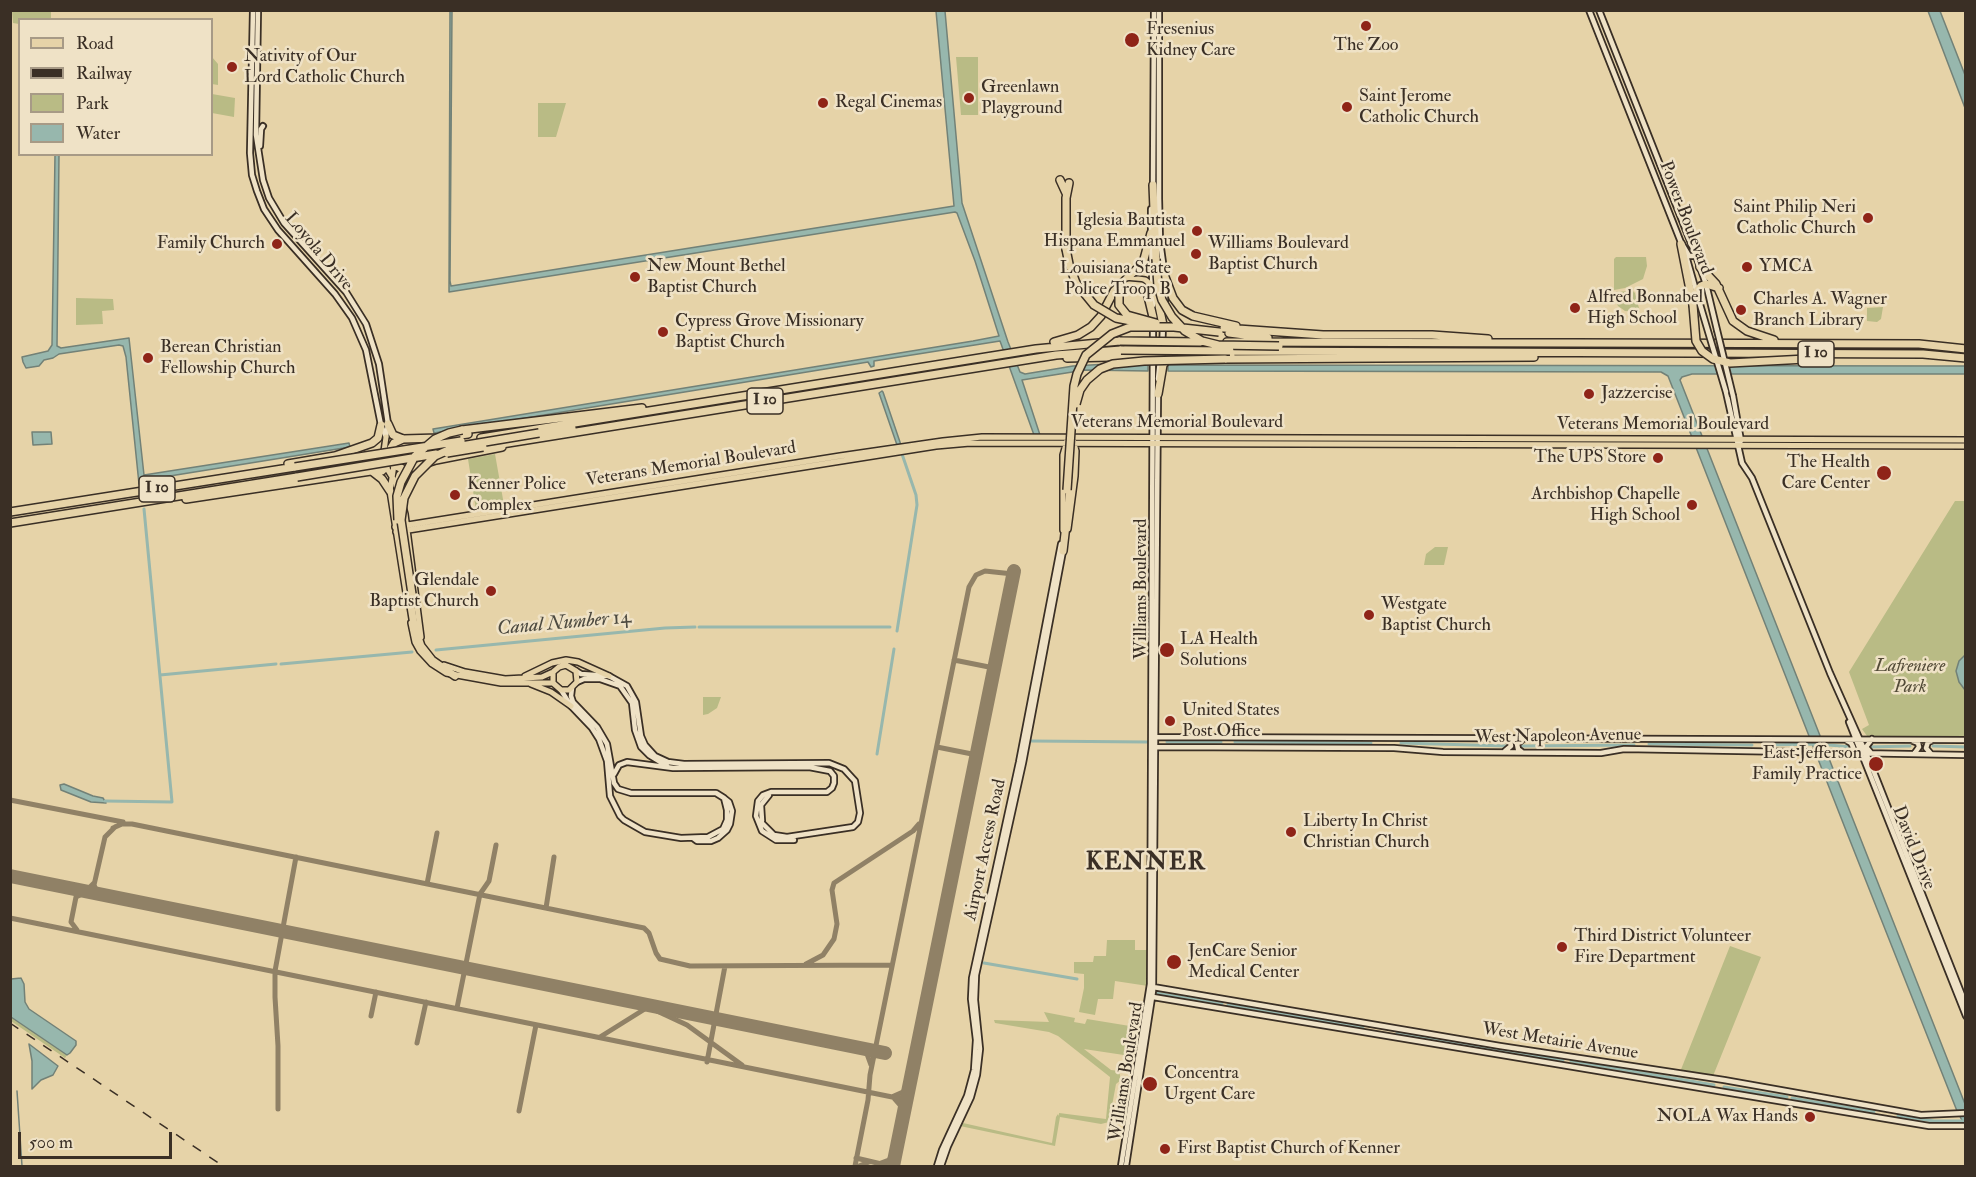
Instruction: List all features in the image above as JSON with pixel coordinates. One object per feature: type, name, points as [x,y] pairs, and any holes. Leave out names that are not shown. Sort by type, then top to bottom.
[{"type":"highway","points":[[1060,180],[1066,198],[1066,249],[1076,283],[1094,305],[1121,320],[1137,323],[1157,322]]},
{"type":"highway","points":[[1066,198],[1069,183]]},
{"type":"highway","points":[[1153,185],[1153,236],[1162,300],[1172,317],[1185,331],[1218,345],[1442,352]]},
{"type":"highway","points":[[1020,351],[1063,340],[1084,331],[1101,316],[1114,291],[1143,263],[1153,236]]},
{"type":"highway","points":[[1681,244],[1696,303],[1696,341],[1702,351],[1713,359],[1730,363],[1889,354]]},
{"type":"highway","points":[[1700,267],[1719,288],[1730,317],[1737,324],[1758,336],[1782,343]]},
{"type":"highway","points":[[1165,277],[1173,298],[1182,310],[1193,316],[1249,331]]},
{"type":"highway","points":[[1122,283],[1145,281],[1157,296],[1157,322]]},
{"type":"highway","points":[[1697,291],[1706,284],[1719,288]]},
{"type":"highway","points":[[1150,289],[1137,285],[1125,286],[1119,295],[1119,305],[1127,315],[1157,322],[1316,342]]},
{"type":"highway","points":[[1150,289],[1151,303],[1157,322]]},
{"type":"highway","points":[[1062,535],[1069,490],[1074,386],[1086,355],[1112,334],[1131,327],[1174,327],[1323,335],[1432,335],[1539,342]]},
{"type":"highway","name":"I 10","points":[[10,512],[1020,351],[1077,344],[1120,341],[1539,342],[1919,344],[1965,347]]},
{"type":"highway","name":"I 10","points":[[10,524],[1072,353],[1121,350],[1889,354],[1965,358]]},
{"type":"highway","points":[[1158,394],[1163,365],[1172,356],[1232,356],[1306,351]]},
{"type":"highway","points":[[1063,551],[1076,403],[1080,390],[1095,372],[1107,366],[1122,362],[1225,359],[1490,358],[1618,353]]},
{"type":"highway","points":[[1023,360],[1140,356],[1153,359],[1162,354]]},
{"type":"highway","points":[[420,636],[397,504],[400,482],[415,456],[431,442],[449,433],[542,419],[678,406]]},
{"type":"highway","points":[[456,676],[432,660],[421,646],[414,626],[402,512],[407,491],[420,469],[435,456],[454,447],[626,420],[674,416]]},
{"type":"highway","points":[[244,475],[335,456],[372,443],[378,438],[385,424],[393,435],[403,439]]},
{"type":"highway","points":[[372,443],[388,450],[394,443],[403,439],[439,438],[548,427]]},
{"type":"highway","points":[[397,485],[400,475],[405,470],[436,460],[491,450],[521,441]]},
{"type":"highway","points":[[130,504],[195,498],[382,471],[390,466],[405,470]]},
{"type":"highway","points":[[371,471],[382,479],[390,491]]},
{"type":"main road","name":"Loyola Drive","points":[[256,10],[251,168],[256,191],[269,218],[335,294],[352,318],[368,358],[385,424]]},
{"type":"main road","name":"Loyola Drive","points":[[256,10],[256,135],[263,180],[269,198],[284,223],[345,292],[362,316],[374,347],[380,369],[392,477],[397,485],[405,514],[420,636],[431,655],[449,667],[493,678],[512,679],[542,677],[554,672]]},
{"type":"main road","points":[[1154,10],[1156,58]]},
{"type":"main road","points":[[1153,185],[1159,10]]},
{"type":"main road","name":"Power Boulevard","points":[[1589,10],[1681,244],[1697,291],[1696,303],[1726,392],[1740,443]]},
{"type":"main road","name":"Power Boulevard","points":[[1599,10],[1706,284],[1733,396],[1740,443]]},
{"type":"main road","points":[[1596,28],[1602,32],[1605,26]]},
{"type":"main road","points":[[1602,42],[1606,39],[1614,49]]},
{"type":"main road","name":"Williams Boulevard","points":[[1152,991],[1155,874],[1153,737],[1156,573],[1153,359],[1165,277],[1160,241],[1159,77],[1156,58]]},
{"type":"main road","points":[[1624,100],[1630,97],[1640,114]]},
{"type":"main road","points":[[244,126],[250,129],[252,136]]},
{"type":"main road","points":[[259,153],[263,126]]},
{"type":"main road","points":[[1652,168],[1658,175],[1661,167]]},
{"type":"main road","points":[[1658,185],[1664,183],[1669,187]]},
{"type":"main road","points":[[1666,205],[1677,207]]},
{"type":"main road","points":[[1672,220],[1677,217],[1683,221]]},
{"type":"main road","points":[[1150,289],[1153,236]]},
{"type":"main road","points":[[1681,244],[1692,257],[1696,256]]},
{"type":"main road","points":[[293,248],[304,246]]},
{"type":"main road","points":[[1687,251],[1691,252],[1693,249]]},
{"type":"main road","points":[[314,271],[326,270]]},
{"type":"main road","points":[[335,294],[345,292]]},
{"type":"main road","points":[[352,318],[362,316]]},
{"type":"main road","name":"Williams Boulevard","points":[[1153,737],[1155,685],[1152,665],[1152,555],[1158,369],[1162,354],[1157,322]]},
{"type":"main road","points":[[361,337],[367,336],[374,347]]},
{"type":"main road","points":[[368,358],[374,368],[380,369]]},
{"type":"main road","points":[[370,371],[377,374],[382,384]]},
{"type":"main road","points":[[1728,402],[1736,414]]},
{"type":"main road","name":"Veterans Memorial Boulevard","points":[[776,469],[943,441],[982,437],[1021,437],[1050,442],[1070,440],[1109,443],[1254,438],[1300,438],[1335,442],[1337,438],[1368,438],[1376,441],[1424,444],[1669,445],[1691,442]]},
{"type":"main road","points":[[1003,442],[1019,440],[1021,437]]},
{"type":"main road","points":[[1109,443],[1128,438]]},
{"type":"main road","name":"Veterans Memorial Boulevard","points":[[395,530],[457,523],[618,497],[651,487],[741,472],[936,446],[1038,440],[1128,438],[1155,441]]},
{"type":"main road","points":[[1215,443],[1252,442],[1254,438]]},
{"type":"main road","points":[[1283,443],[1284,440],[1300,438]]},
{"type":"main road","points":[[1343,444],[1346,440],[1368,438]]},
{"type":"main road","points":[[1424,444],[1426,441],[1448,439]]},
{"type":"main road","name":"Veterans Memorial Boulevard","points":[[1196,441],[1343,444],[1448,439],[1682,440],[1706,443],[1825,440],[1895,446],[1965,446]]},
{"type":"main road","points":[[1486,444],[1509,443],[1512,439]]},
{"type":"main road","points":[[1530,444],[1533,441],[1554,439]]},
{"type":"main road","points":[[1541,444],[1560,443],[1565,439]]},
{"type":"main road","points":[[1070,440],[1076,451]]},
{"type":"main road","points":[[1063,455],[1070,440]]},
{"type":"main road","points":[[1294,443],[1321,440]]},
{"type":"main road","points":[[1594,445],[1599,440]]},
{"type":"main road","points":[[1636,445],[1659,443],[1663,440]]},
{"type":"main road","points":[[1669,445],[1670,442],[1682,440]]},
{"type":"main road","points":[[1761,446],[1784,443],[1786,440]]},
{"type":"main road","points":[[1817,440],[1803,442],[1805,446],[1824,444],[1825,440]]},
{"type":"main road","points":[[1854,443],[1874,444],[1877,440],[1965,440]]},
{"type":"main road","points":[[1895,446],[1898,442],[1919,440]]},
{"type":"main road","points":[[1050,442],[1060,447],[1063,455],[1062,535]]},
{"type":"main road","points":[[1063,551],[1071,519],[1076,451],[1081,444],[1087,442]]},
{"type":"main road","name":"Veterans Memorial Boulevard","points":[[1740,443],[1761,446],[1832,446],[1854,443]]},
{"type":"main road","name":"David Drive","points":[[1740,443],[1742,464],[1752,478],[1965,1005]]},
{"type":"main road","name":"Veterans Memorial Boulevard","points":[[415,527],[502,510],[678,487],[768,470]]},
{"type":"main road","points":[[722,480],[723,477],[741,472]]},
{"type":"main road","points":[[392,477],[390,491],[411,626],[416,642],[432,664],[456,676],[501,683],[553,683],[561,690],[571,706]]},
{"type":"main road","points":[[678,487],[680,484],[697,479]]},
{"type":"main road","points":[[569,505],[571,501],[588,497]]},
{"type":"main road","points":[[514,514],[516,510],[532,506]]},
{"type":"main road","points":[[492,517],[502,513],[502,510]]},
{"type":"main road","points":[[405,514],[415,527],[408,539]]},
{"type":"main road","points":[[457,523],[471,519],[473,515]]},
{"type":"main road","name":"Airport Access Road","points":[[939,1167],[945,1142],[967,1096],[974,1070],[976,1040],[971,999],[972,978],[1021,754],[1062,535]]},
{"type":"main road","name":"Airport Access Road","points":[[939,1167],[971,1096],[977,1075],[980,1049],[975,1000],[976,975],[1023,763],[1063,551]]},
{"type":"main road","points":[[1152,555],[1156,573]]},
{"type":"main road","points":[[1152,602],[1155,615]]},
{"type":"main road","points":[[512,679],[530,674],[555,662],[566,660],[578,662],[623,683],[631,692],[638,708],[643,741],[651,753],[668,762],[684,764],[822,763],[834,765],[847,772],[857,785],[860,818],[853,827],[783,841],[772,839],[762,831],[756,818],[758,801],[769,792],[827,792],[834,785],[834,776],[830,771],[809,767],[682,767],[625,762],[617,768],[613,776]]},
{"type":"main road","points":[[553,683],[554,672],[562,665],[570,666],[581,674],[609,676]]},
{"type":"main road","points":[[576,671],[577,682]]},
{"type":"main road","points":[[526,683],[551,692],[571,706],[600,739],[607,760],[611,800],[627,823],[649,833],[693,838],[713,835],[723,829],[728,815],[724,798],[716,793],[651,793],[620,790],[615,785],[607,744],[594,723],[573,702],[572,688],[577,682],[600,678],[620,686],[632,703],[635,730],[641,747],[662,764],[682,767]]},
{"type":"main road","points":[[561,690],[572,688]]},
{"type":"main road","points":[[1167,747],[1162,741],[1168,736]]},
{"type":"main road","name":"West Napoleon Avenue","points":[[1153,737],[1965,740]]},
{"type":"main road","points":[[1218,747],[1226,743],[1221,737]]},
{"type":"main road","points":[[1234,747],[1231,742],[1238,738]]},
{"type":"main road","points":[[1370,748],[1376,746],[1377,743],[1373,738]]},
{"type":"main road","points":[[1398,748],[1394,742],[1402,738]]},
{"type":"main road","points":[[1503,752],[1509,750],[1511,746],[1506,739]]},
{"type":"main road","points":[[1521,752],[1517,744],[1518,741],[1525,739]]},
{"type":"main road","points":[[1632,749],[1638,746],[1636,740]]},
{"type":"main road","points":[[1649,740],[1644,745],[1650,749]]},
{"type":"main road","points":[[1751,751],[1757,746],[1754,740]]},
{"type":"main road","points":[[1768,740],[1763,745],[1768,751]]},
{"type":"main road","points":[[1842,754],[1852,749],[1851,743],[1845,740]]},
{"type":"main road","points":[[1872,740],[1866,747],[1869,752],[1875,754]]},
{"type":"main road","points":[[1911,740],[1918,743],[1919,747],[1918,752],[1912,755]]},
{"type":"main road","points":[[1934,740],[1928,742],[1926,748],[1934,755]]},
{"type":"main road","name":"Williams Boulevard","points":[[1126,1167],[1152,991],[1153,747]]},
{"type":"main road","name":"West Napoleon Avenue","points":[[1153,747],[1398,748],[1443,753],[1601,753],[1650,749],[1965,755]]},
{"type":"main road","points":[[783,792],[772,793],[761,805],[763,823],[771,833],[782,837],[830,832]]},
{"type":"main road","points":[[1151,808],[1155,814]]},
{"type":"main road","points":[[1151,862],[1155,874]]},
{"type":"main road","name":"David Drive","points":[[1914,881],[1965,1017]]},
{"type":"main road","name":"West Metairie Avenue","points":[[1152,991],[1710,1078],[1897,1111],[1934,1116],[1965,1113]]},
{"type":"main road","name":"West Metairie Avenue","points":[[1152,991],[1363,1032],[1704,1089],[1929,1126],[1964,1126]]},
{"type":"main road","name":"Williams Boulevard","points":[[1121,1167],[1148,1016]]},
{"type":"main road","points":[[1363,1032],[1370,1029],[1370,1026],[1365,1023]]},
{"type":"main road","points":[[1391,1036],[1389,1030],[1394,1028]]},
{"type":"main road","points":[[1572,1066],[1569,1060],[1575,1058]]},
{"type":"main road","points":[[1704,1089],[1718,1085],[1717,1081],[1710,1078]]},
{"type":"main road","points":[[1875,1116],[1882,1113],[1878,1108]]},
{"type":"main road","points":[[1892,1119],[1889,1113],[1897,1111]]},
{"type":"green space","points":[[12,11],[51,11],[51,18],[18,18],[18,24],[13,23]]},
{"type":"green space","name":"Greenlawn Playground","points":[[956,57],[978,57],[978,115],[961,115]]},
{"type":"green space","points":[[213,58],[218,64],[218,85],[213,84]]},
{"type":"green space","points":[[213,94],[235,98],[234,117],[213,113]]},
{"type":"green space","points":[[538,103],[566,103],[556,137],[538,137]]},
{"type":"green space","points":[[1616,257],[1646,257],[1647,266],[1643,279],[1625,288],[1614,290],[1614,259]]},
{"type":"green space","points":[[1633,291],[1640,312],[1625,311],[1618,306],[1614,298],[1613,292]]},
{"type":"green space","points":[[76,298],[113,299],[114,310],[102,311],[103,324],[76,325]]},
{"type":"green space","points":[[1883,307],[1881,319],[1877,322],[1867,321],[1867,308]]},
{"type":"green space","points":[[495,454],[504,505],[476,510],[468,459]]},
{"type":"green space","name":"Lafreniere Park","points":[[1955,501],[1965,501],[1965,737],[1867,736],[1862,729],[1869,725],[1849,672]]},
{"type":"green space","points":[[1435,547],[1448,547],[1444,565],[1424,565],[1426,554]]},
{"type":"green space","points":[[703,697],[721,697],[717,708],[703,715]]},
{"type":"green space","points":[[1107,940],[1135,940],[1135,950],[1149,950],[1148,986],[1115,981],[1113,999],[1098,999],[1095,1015],[1079,1012],[1084,988],[1084,974],[1074,973],[1074,962],[1093,962],[1094,956],[1106,956]]},
{"type":"green space","points":[[1730,946],[1761,957],[1713,1076],[1680,1072]]},
{"type":"green space","points":[[1044,1012],[1075,1018],[1074,1022],[1085,1024],[1087,1019],[1142,1028],[1137,1057],[1084,1049],[1111,1070],[1119,1071],[1121,1080],[1116,1084],[1109,1122],[1101,1124],[1060,1117],[1055,1146],[960,1126],[963,1123],[1052,1143],[1056,1117],[1059,1113],[1106,1119],[1110,1077],[1058,1036],[1049,1032],[995,1023],[994,1020],[1049,1022]]},
{"type":"green space","points":[[10,1016],[67,1055],[65,1058],[11,1021]]},
{"type":"water","points":[[450,11],[452,11],[451,286],[954,206],[936,11],[945,11],[962,203],[1020,372],[1025,374],[1073,366],[1108,364],[1148,364],[1148,371],[1085,370],[1022,380],[1040,435],[1034,435],[1000,341],[874,361],[874,366],[871,367],[868,362],[434,433],[433,429],[999,336],[975,261],[955,212],[449,292]]},
{"type":"water","points":[[1928,11],[1940,11],[1965,75],[1965,108]]},
{"type":"water","points":[[55,156],[59,156],[57,346],[61,348],[129,338],[144,475],[349,443],[350,447],[145,480],[144,484],[139,484],[123,346],[59,354],[44,360],[39,366],[26,368],[22,357],[48,351],[52,345]]},
{"type":"water","points":[[1168,365],[1965,366],[1965,374],[1692,374],[1680,380],[1965,1104],[1965,1126],[1957,1111],[1668,376],[1661,372],[1168,371]]},
{"type":"water","points":[[882,391],[901,445],[897,445],[879,393]]},
{"type":"water","points":[[32,432],[51,432],[52,444],[33,445]]},
{"type":"water","points":[[1965,655],[1965,690],[1959,682],[1956,671],[1959,661]]},
{"type":"water","points":[[64,784],[103,798],[106,803],[91,802],[61,790],[60,785]]},
{"type":"water","points":[[21,978],[24,984],[25,1002],[29,1009],[76,1041],[76,1045],[67,1055],[11,1017],[11,979]]},
{"type":"water","points":[[29,1044],[58,1066],[53,1075],[41,1080],[32,1089],[32,1061]]},
{"type":"waterway","points":[[897,631],[917,505],[916,495],[902,454]]},
{"type":"waterway","points":[[105,801],[172,802],[144,509]]},
{"type":"waterway","name":"Canal Number 14","points":[[436,650],[695,627]]},
{"type":"waterway","name":"Canal Number 14","points":[[699,627],[890,627]]},
{"type":"waterway","points":[[877,754],[894,649]]},
{"type":"waterway","name":"Canal Number 14","points":[[281,664],[412,652]]},
{"type":"waterway","name":"Canal Number 14","points":[[160,675],[276,664]]},
{"type":"waterway","points":[[1031,741],[1148,742]]},
{"type":"waterway","points":[[1167,742],[1221,742]]},
{"type":"waterway","points":[[1235,742],[1371,743]]},
{"type":"waterway","points":[[1401,743],[1507,746]]},
{"type":"waterway","points":[[1649,744],[1752,745]]},
{"type":"waterway","points":[[1767,745],[1818,744],[1851,747]]},
{"type":"waterway","points":[[1522,746],[1634,745]]},
{"type":"waterway","points":[[1868,747],[1910,746]]},
{"type":"waterway","points":[[1933,746],[1966,747]]},
{"type":"waterway","points":[[984,963],[1077,979]]},
{"type":"waterway","points":[[1156,993],[1222,1004]]},
{"type":"waterway","points":[[1228,1005],[1363,1027]]},
{"type":"waterway","points":[[1397,1033],[1563,1060]]},
{"type":"waterway","points":[[1571,1061],[1714,1085]]},
{"type":"waterway","points":[[1724,1087],[1787,1097]]},
{"type":"waterway","points":[[17,1091],[22,1166]]},
{"type":"waterway","points":[[1792,1098],[1874,1112]]},
{"type":"waterway","points":[[1898,1116],[1934,1121],[1966,1121]]},
{"type":"taxiway","points":[[855,1166],[868,1100],[870,1075],[969,587],[976,575],[985,571],[1013,574]]},
{"type":"taxiway","points":[[954,660],[994,668]]},
{"type":"taxiway","points":[[937,747],[977,755]]},
{"type":"taxiway","points":[[10,800],[123,822]]},
{"type":"taxiway","points":[[113,828],[122,824],[132,824],[644,928],[649,933],[660,959],[690,966],[892,965]]},
{"type":"taxiway","points":[[806,964],[823,955],[834,939],[837,924],[832,890],[834,883],[913,831],[919,824]]},
{"type":"taxiway","points":[[105,895],[97,892],[94,885],[105,837],[115,827]]},
{"type":"taxiway","points":[[427,884],[437,833]]},
{"type":"taxiway","points":[[457,1008],[480,894],[489,881],[496,845]]},
{"type":"taxiway","points":[[278,1109],[275,971],[296,857]]},
{"type":"taxiway","points":[[546,908],[554,857]]},
{"type":"taxiway","points":[[79,890],[89,888],[94,883]]},
{"type":"taxiway","points":[[77,930],[71,922],[76,897],[84,893],[95,893]]},
{"type":"taxiway","points":[[10,918],[907,1100]]},
{"type":"taxiway","points":[[707,1062],[725,966]]},
{"type":"taxiway","points":[[371,1016],[376,992]]},
{"type":"taxiway","points":[[417,1043],[426,1002]]},
{"type":"taxiway","points":[[632,1002],[687,1025],[742,1065]]},
{"type":"taxiway","points":[[600,1037],[648,1007]]},
{"type":"taxiway","points":[[519,1111],[536,1025]]},
{"type":"taxiway","points":[[858,1048],[867,1054],[871,1065]]},
{"type":"taxiway","points":[[894,1096],[903,1092],[910,1083]]},
{"type":"taxiway","points":[[894,1098],[901,1106],[903,1117]]},
{"type":"taxiway","points":[[881,1163],[889,1160],[897,1149]]},
{"type":"taxiway","points":[[856,1158],[890,1166]]},
{"type":"taxiway","points":[[859,1166],[869,1162]]},
{"type":"runway","points":[[893,1166],[1014,571]]},
{"type":"runway","points":[[10,876],[885,1053]]},
{"type":"railway","points":[[10,1023],[223,1166]]},
{"type":"place","name":"The Zoo","points":[[1366,26]]},
{"type":"place","name":"Fresenius Kidney Care","points":[[1132,40]]},
{"type":"place","name":"Nativity of Our Lord Catholic Church","points":[[232,67]]},
{"type":"place","name":"Greenlawn Playground","points":[[969,98]]},
{"type":"place","name":"Regal Cinemas","points":[[823,103]]},
{"type":"place","name":"Saint Jerome Catholic Church","points":[[1347,107]]},
{"type":"place","name":"Saint Philip Neri Catholic Church","points":[[1868,218]]},
{"type":"place","name":"Iglesia Bautista Hispana Emmanuel","points":[[1197,231]]},
{"type":"place","name":"Family Church","points":[[277,244]]},
{"type":"place","name":"Williams Boulevard Baptist Church","points":[[1196,254]]},
{"type":"place","name":"YMCA","points":[[1747,267]]},
{"type":"place","name":"New Mount Bethel Baptist Church","points":[[635,277]]},
{"type":"place","name":"Louisiana State Police Troop B","points":[[1183,279]]},
{"type":"place","name":"Alfred Bonnabel High School","points":[[1575,308]]},
{"type":"place","name":"Charles A. Wagner Branch Library","points":[[1741,310]]},
{"type":"place","name":"Cypress Grove Missionary Baptist Church","points":[[663,332]]},
{"type":"place","name":"Berean Christian Fellowship Church","points":[[148,358]]},
{"type":"place","name":"Jazzercise","points":[[1589,394]]},
{"type":"place","name":"The UPS Store","points":[[1658,458]]},
{"type":"place","name":"The Health Care Center","points":[[1884,473]]},
{"type":"place","name":"Kenner Police Complex","points":[[455,495]]},
{"type":"place","name":"Archbishop Chapelle High School","points":[[1692,505]]},
{"type":"place","name":"Glendale Baptist Church","points":[[491,591]]},
{"type":"place","name":"Westgate Baptist Church","points":[[1369,615]]},
{"type":"place","name":"LA Health Solutions","points":[[1167,650]]},
{"type":"place","name":"United States Post Office","points":[[1170,721]]},
{"type":"place","name":"East Jefferson Family Practice","points":[[1876,764]]},
{"type":"place","name":"Liberty In Christ Christian Church","points":[[1291,832]]},
{"type":"place","name":"Third District Volunteer Fire Department","points":[[1562,947]]},
{"type":"place","name":"JenCare Senior Medical Center","points":[[1174,962]]},
{"type":"place","name":"Concentra Urgent Care","points":[[1150,1084]]},
{"type":"place","name":"NOLA Wax Hands","points":[[1810,1117]]},
{"type":"place","name":"First Baptist Church of Kenner","points":[[1165,1149]]},
{"type":"district","name":"KENNER","points":[[1146,864]]}]
